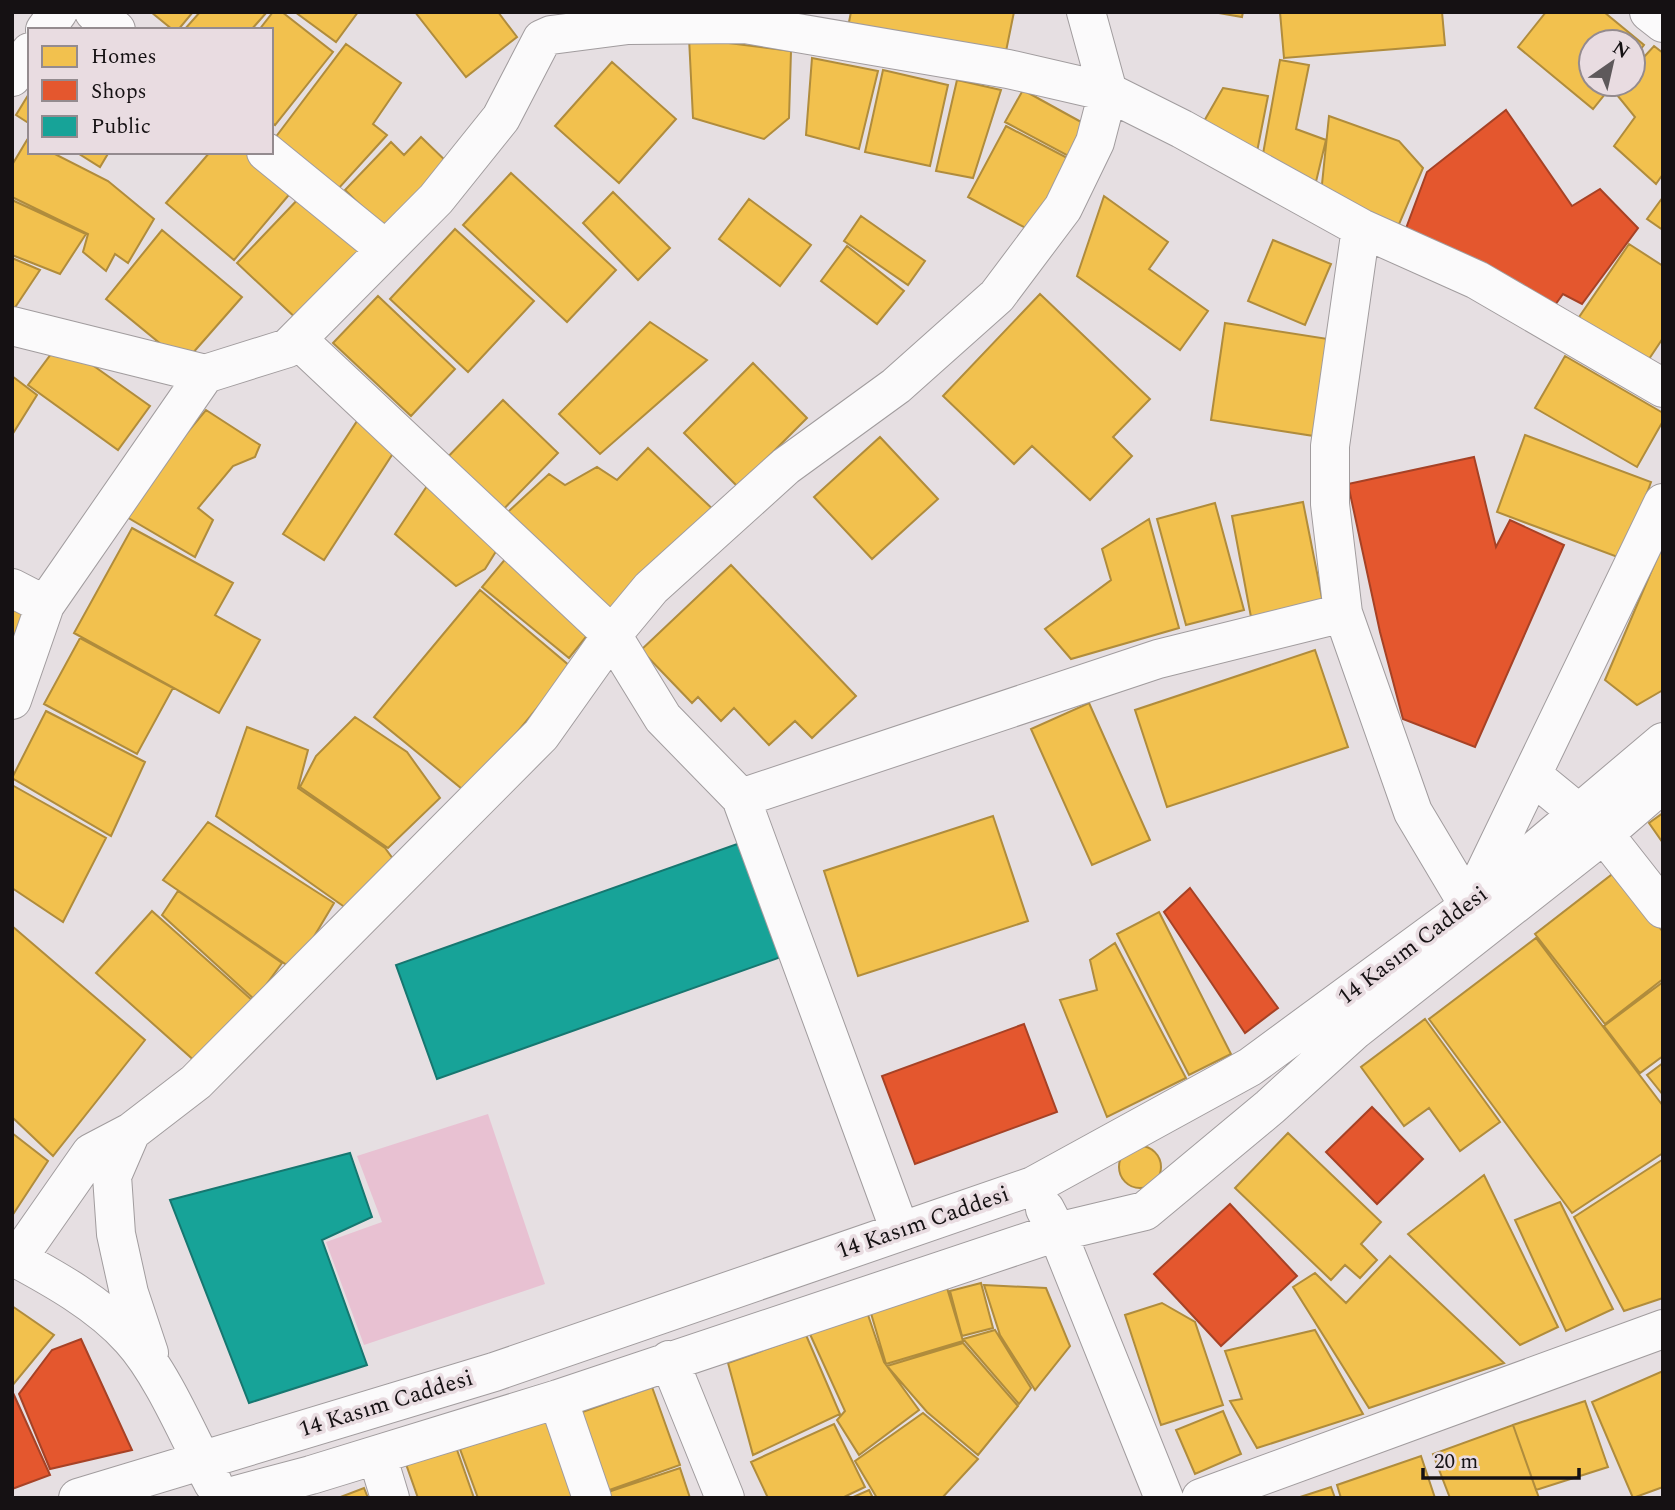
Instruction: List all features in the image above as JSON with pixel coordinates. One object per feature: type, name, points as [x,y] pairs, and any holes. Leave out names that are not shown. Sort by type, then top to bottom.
[{"type":"street","points":[[46,28],[58,12]]},
{"type":"street","points":[[94,12],[114,28]]},
{"type":"street","points":[[220,1498],[155,1372],[132,1339],[74,1293],[15,1258],[91,1153],[131,1132],[196,1082],[541,736],[612,635],[652,588],[786,466],[896,386],[997,296],[1063,208],[1095,142],[1108,92],[1086,12]]},
{"type":"street","points":[[1649,12],[1663,23]]},
{"type":"street","points":[[12,326],[205,374],[288,348],[436,199],[501,118],[536,26],[551,35],[632,19],[745,24],[1008,69],[1108,92],[1182,129],[1361,228],[1478,279],[1663,388]]},
{"type":"street","points":[[12,77],[28,55]]},
{"type":"street","points":[[268,154],[386,249]]},
{"type":"street","points":[[1361,228],[1330,446],[1331,505],[1343,613],[1413,813],[1469,906]]},
{"type":"street","points":[[297,339],[612,635],[663,718],[741,798],[900,1231]]},
{"type":"street","points":[[12,700],[46,605],[205,374]]},
{"type":"street","points":[[1469,906],[1663,503]]},
{"type":"street","points":[[12,588],[46,605]]},
{"type":"street","points":[[741,798],[1158,659],[1343,613]]},
{"type":"street","name":"14 Kasım Caddesi","points":[[225,1498],[558,1399],[1057,1232],[1145,1211],[1270,1107],[1354,1030],[1591,824],[1663,742]]},
{"type":"street","points":[[1532,775],[1591,824],[1663,909]]},
{"type":"street","points":[[1591,824],[1663,783]]},
{"type":"street","name":"14 Kasım Caddesi","points":[[78,1498],[494,1372],[1033,1186],[1250,1067],[1469,906],[1591,824]]},
{"type":"street","points":[[131,1132],[112,1176],[116,1234],[129,1293],[155,1372]]},
{"type":"street","points":[[1033,1186],[1057,1232],[1164,1498]]},
{"type":"street","points":[[1201,1498],[1663,1329]]},
{"type":"street","points":[[669,1360],[725,1498]]},
{"type":"street","points":[[558,1399],[592,1498]]},
{"type":"street","points":[[377,1455],[390,1498]]},
{"type":"shaded area","points":[[488,1114],[545,1284],[364,1345],[326,1242],[382,1222],[357,1156]]},
{"type":"building: Homes","points":[[151,12],[193,12],[180,28],[171,28]]},
{"type":"building: Homes","points":[[200,12],[267,12],[253,28],[186,28]]},
{"type":"building: Homes","points":[[273,12],[282,12],[333,52],[275,125],[273,28],[261,28]]},
{"type":"building: Homes","points":[[295,12],[358,12],[336,42]]},
{"type":"building: Homes","points":[[415,12],[498,12],[517,37],[466,77]]},
{"type":"building: Homes","points":[[851,12],[1014,12],[1004,61],[848,27]]},
{"type":"building: Homes","points":[[1213,12],[1243,12],[1242,17]]},
{"type":"building: Homes","points":[[1280,12],[1442,12],[1445,45],[1284,58]]},
{"type":"building: Homes","points":[[1546,12],[1604,12],[1623,28],[1577,28],[1577,96],[1518,47]]},
{"type":"building: Homes","points":[[689,38],[791,51],[789,118],[764,139],[693,118]]},
{"type":"building: Homes","points":[[346,44],[401,83],[373,124],[387,135],[339,188],[275,138]]},
{"type":"building: Homes","points":[[1654,46],[1663,53],[1663,174],[1656,184],[1614,146],[1635,117],[1620,98],[1647,98],[1647,54]]},
{"type":"building: Homes","points":[[812,58],[878,71],[859,149],[806,135]]},
{"type":"building: Homes","points":[[1280,60],[1309,65],[1296,129],[1326,140],[1314,190],[1261,165]]},
{"type":"building: Homes","points":[[612,62],[676,119],[619,183],[555,126]]},
{"type":"building: Homes","points":[[883,70],[948,85],[930,166],[865,152]]},
{"type":"building: Homes","points":[[957,80],[1001,90],[973,178],[936,171]]},
{"type":"building: Homes","points":[[1223,88],[1268,96],[1255,162],[1199,130]]},
{"type":"building: Homes","points":[[1023,90],[1092,128],[1074,159],[1005,122]]},
{"type":"building: Homes","points":[[28,95],[28,123],[16,115]]},
{"type":"building: Homes","points":[[1580,98],[1602,98],[1593,109]]},
{"type":"building: Homes","points":[[1329,116],[1399,141],[1423,168],[1397,229],[1321,194]]},
{"type":"building: Homes","points":[[1006,126],[1073,161],[1035,233],[968,197]]},
{"type":"building: Homes","points":[[421,137],[450,165],[387,231],[345,190],[391,142],[404,155]]},
{"type":"building: Homes","points":[[27,140],[28,154],[55,154],[108,181],[154,219],[128,263],[115,254],[106,271],[83,252],[88,234],[12,197],[12,165]]},
{"type":"building: Homes","points":[[79,154],[108,154],[100,167]]},
{"type":"building: Homes","points":[[208,154],[250,154],[293,190],[234,260],[166,203]]},
{"type":"building: Homes","points":[[511,173],[616,270],[567,322],[463,225]]},
{"type":"building: Homes","points":[[613,192],[670,248],[638,280],[583,223]]},
{"type":"building: Homes","points":[[302,195],[363,253],[299,321],[237,263]]},
{"type":"building: Homes","points":[[1104,196],[1168,242],[1149,269],[1208,311],[1180,350],[1077,276]]},
{"type":"building: Homes","points":[[1663,197],[1663,230],[1647,219]]},
{"type":"building: Homes","points":[[749,199],[811,245],[780,286],[719,239]]},
{"type":"building: Homes","points":[[12,200],[86,234],[60,274],[12,255]]},
{"type":"building: Homes","points":[[861,216],[925,261],[908,285],[844,241]]},
{"type":"building: Homes","points":[[455,229],[534,301],[468,372],[390,299]]},
{"type":"building: Homes","points":[[162,230],[242,297],[184,363],[106,299]]},
{"type":"building: Homes","points":[[1273,240],[1331,264],[1305,325],[1248,301]]},
{"type":"building: Homes","points":[[1629,244],[1663,266],[1663,338],[1643,368],[1575,323]]},
{"type":"building: Homes","points":[[847,246],[904,291],[877,324],[821,281]]},
{"type":"building: Homes","points":[[12,258],[40,270],[12,312]]},
{"type":"building: Homes","points":[[1040,294],[1150,399],[1113,437],[1132,456],[1090,500],[1032,446],[1014,464],[943,396]]},
{"type":"building: Homes","points":[[378,296],[455,369],[411,416],[333,343]]},
{"type":"building: Homes","points":[[650,322],[707,360],[600,454],[559,414]]},
{"type":"building: Homes","points":[[1225,323],[1328,339],[1314,436],[1211,420]]},
{"type":"building: Homes","points":[[60,342],[150,406],[118,450],[28,385]]},
{"type":"building: Homes","points":[[1565,356],[1663,413],[1663,421],[1637,467],[1535,408]]},
{"type":"building: Homes","points":[[753,363],[807,418],[738,487],[684,433]]},
{"type":"building: Homes","points":[[12,376],[37,395],[12,435]]},
{"type":"building: Homes","points":[[503,400],[558,453],[495,518],[440,465]]},
{"type":"building: Homes","points":[[206,410],[260,445],[255,457],[233,466],[198,508],[213,520],[195,557],[120,513]]},
{"type":"building: Homes","points":[[361,415],[401,441],[324,560],[283,534]]},
{"type":"building: Homes","points":[[1525,435],[1651,482],[1623,559],[1497,512]]},
{"type":"building: Homes","points":[[880,437],[938,499],[872,559],[814,497]]},
{"type":"building: Homes","points":[[648,448],[719,515],[607,625],[496,523],[549,474],[565,485],[597,467],[617,480]]},
{"type":"building: Homes","points":[[435,474],[505,537],[485,569],[456,586],[395,534]]},
{"type":"building: Homes","points":[[1303,502],[1323,603],[1251,617],[1232,516]]},
{"type":"building: Homes","points":[[1215,503],[1244,610],[1186,625],[1157,519]]},
{"type":"building: Homes","points":[[1149,519],[1179,628],[1071,659],[1045,629],[1111,580],[1102,549]]},
{"type":"building: Homes","points":[[132,528],[233,583],[215,615],[260,640],[219,713],[74,633]]},
{"type":"building: Homes","points":[[1663,544],[1663,690],[1637,705],[1605,680]]},
{"type":"building: Homes","points":[[512,551],[598,622],[569,658],[482,587]]},
{"type":"building: Homes","points":[[731,565],[856,696],[812,738],[795,721],[769,745],[734,708],[721,721],[698,697],[692,703],[641,650]]},
{"type":"building: Homes","points":[[480,590],[571,667],[467,793],[374,717]]},
{"type":"building: Homes","points":[[12,604],[37,615],[12,669]]},
{"type":"building: Homes","points":[[80,638],[173,688],[137,754],[44,704]]},
{"type":"building: Homes","points":[[1315,650],[1348,747],[1167,807],[1135,710]]},
{"type":"building: Homes","points":[[1089,703],[1150,840],[1092,865],[1031,729]]},
{"type":"building: Homes","points":[[46,711],[145,762],[111,836],[12,778]]},
{"type":"building: Homes","points":[[355,717],[407,752],[440,798],[388,848],[300,787],[316,756]]},
{"type":"building: Homes","points":[[247,727],[308,750],[298,788],[385,848],[396,863],[353,913],[216,816]]},
{"type":"building: Homes","points":[[12,785],[106,838],[63,922],[12,888]]},
{"type":"building: Homes","points":[[1663,813],[1663,843],[1649,823]]},
{"type":"building: Homes","points":[[993,816],[1028,921],[858,976],[824,871]]},
{"type":"building: Homes","points":[[208,822],[334,903],[294,970],[163,880]]},
{"type":"building: Homes","points":[[1615,872],[1663,932],[1663,979],[1605,1024],[1535,934]]},
{"type":"building: Homes","points":[[178,891],[282,963],[255,1000],[162,915]]},
{"type":"building: Homes","points":[[152,911],[253,1001],[197,1063],[96,973]]},
{"type":"building: Homes","points":[[1159,912],[1231,1054],[1189,1075],[1117,934]]},
{"type":"building: Homes","points":[[12,926],[145,1040],[53,1156],[12,1117]]},
{"type":"building: Homes","points":[[1536,938],[1663,1106],[1663,1153],[1572,1213],[1429,1019]]},
{"type":"building: Homes","points":[[1115,943],[1186,1078],[1107,1117],[1060,1000],[1097,990],[1090,960]]},
{"type":"building: Homes","points":[[1663,982],[1663,1056],[1640,1073],[1604,1026]]},
{"type":"building: Homes","points":[[1425,1019],[1500,1122],[1460,1151],[1429,1108],[1404,1126],[1361,1067]]},
{"type":"building: Homes","points":[[1663,1063],[1663,1095],[1647,1075]]},
{"type":"building: Homes","points":[[12,1133],[48,1161],[12,1216]]},
{"type":"building: Homes","points":[[1288,1133],[1381,1222],[1361,1244],[1377,1260],[1360,1278],[1345,1265],[1331,1280],[1235,1188]]},
{"type":"building: Homes","points":[[1140,1146],[1155,1152],[1161,1167],[1155,1182],[1140,1188],[1125,1182],[1119,1167],[1125,1152]]},
{"type":"building: Homes","points":[[1662,1160],[1663,1298],[1624,1311],[1574,1217]]},
{"type":"building: Homes","points":[[1484,1175],[1558,1327],[1520,1345],[1408,1234]]},
{"type":"building: Homes","points":[[1560,1202],[1613,1309],[1566,1331],[1515,1220]]},
{"type":"building: Homes","points":[[1390,1256],[1504,1363],[1369,1408],[1293,1287],[1315,1273],[1346,1303]]},
{"type":"building: Homes","points":[[981,1283],[993,1328],[962,1336],[950,1291]]},
{"type":"building: Homes","points":[[984,1285],[1046,1288],[1070,1346],[1035,1390],[1000,1335]]},
{"type":"building: Homes","points":[[947,1288],[963,1341],[886,1364],[870,1310]]},
{"type":"building: Homes","points":[[1162,1303],[1195,1322],[1223,1405],[1161,1425],[1125,1315]]},
{"type":"building: Homes","points":[[12,1306],[54,1335],[12,1386]]},
{"type":"building: Homes","points":[[867,1312],[884,1362],[919,1410],[859,1455],[837,1420],[845,1411],[809,1332]]},
{"type":"building: Homes","points":[[995,1330],[1031,1388],[1019,1404],[963,1339]]},
{"type":"building: Homes","points":[[1315,1330],[1363,1414],[1257,1448],[1230,1401],[1242,1399],[1225,1351]]},
{"type":"building: Homes","points":[[806,1335],[840,1414],[753,1455],[728,1363]]},
{"type":"building: Homes","points":[[963,1343],[1018,1406],[978,1455],[927,1412],[887,1366]]},
{"type":"building: Homes","points":[[1663,1371],[1663,1487],[1633,1498],[1592,1402]]},
{"type":"building: Homes","points":[[652,1387],[680,1465],[601,1493],[574,1415]]},
{"type":"building: Homes","points":[[1585,1401],[1608,1467],[1536,1490],[1513,1425]]},
{"type":"building: Homes","points":[[1223,1411],[1241,1454],[1195,1474],[1176,1430]]},
{"type":"building: Homes","points":[[923,1413],[978,1459],[942,1498],[877,1498],[855,1461]]},
{"type":"building: Homes","points":[[551,1417],[580,1498],[478,1498],[460,1449]]},
{"type":"building: Homes","points":[[834,1424],[865,1487],[842,1498],[768,1498],[751,1462]]},
{"type":"building: Homes","points":[[1513,1425],[1539,1498],[1450,1498],[1433,1454]]},
{"type":"building: Homes","points":[[456,1447],[474,1498],[418,1498],[406,1464]]},
{"type":"building: Homes","points":[[1421,1456],[1435,1498],[1341,1498],[1337,1485]]},
{"type":"building: Homes","points":[[680,1468],[690,1498],[600,1498],[599,1495]]},
{"type":"building: Homes","points":[[1331,1487],[1335,1498],[1297,1498]]},
{"type":"building: Homes","points":[[364,1488],[368,1498],[338,1498]]},
{"type":"building: Homes","points":[[869,1490],[873,1498],[851,1498]]},
{"type":"building: Shops","points":[[1506,110],[1572,206],[1600,189],[1638,228],[1582,304],[1563,294],[1550,312],[1405,231],[1427,172]]},
{"type":"building: Shops","points":[[1474,457],[1496,547],[1510,520],[1564,545],[1475,747],[1403,719],[1380,632],[1348,484]]},
{"type":"building: Shops","points":[[1190,888],[1278,1008],[1245,1033],[1164,912]]},
{"type":"building: Shops","points":[[1024,1024],[1057,1112],[915,1164],[882,1076]]},
{"type":"building: Shops","points":[[1372,1107],[1423,1159],[1377,1204],[1326,1152]]},
{"type":"building: Shops","points":[[1230,1204],[1297,1276],[1221,1346],[1154,1274]]},
{"type":"building: Shops","points":[[81,1339],[132,1450],[50,1469],[19,1394],[52,1350]]},
{"type":"building: Shops","points":[[14,1395],[50,1475],[12,1489],[12,1398]]},
{"type":"building: Public","points":[[740,843],[781,957],[437,1079],[396,965]]},
{"type":"building: Public","points":[[350,1153],[372,1217],[322,1240],[367,1365],[249,1403],[170,1200]]}]
